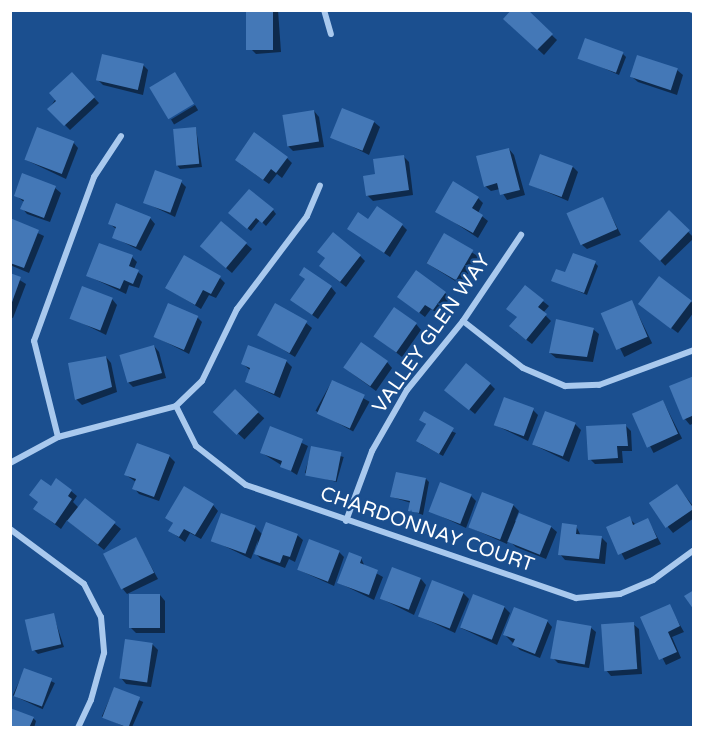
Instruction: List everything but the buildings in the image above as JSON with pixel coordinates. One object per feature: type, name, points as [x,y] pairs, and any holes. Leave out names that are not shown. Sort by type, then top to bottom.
[{"type":"street","points":[[324,10],[331,34]]},
{"type":"street","points":[[58,437],[34,341],[94,177],[121,136]]},
{"type":"street","points":[[10,463],[58,437],[176,406],[202,381],[237,309],[307,216],[320,186]]},
{"type":"street","name":"VALLEY GLEN WAY","points":[[346,520],[372,451],[407,390],[463,321],[521,235]]},
{"type":"street","points":[[463,321],[523,368],[565,386],[599,385],[693,350]]},
{"type":"street","name":"CHARDONNAY COURT","points":[[176,406],[196,446],[246,485],[576,598],[620,594],[652,580],[693,550]]},
{"type":"street","points":[[10,530],[84,584],[101,618],[104,653],[91,700],[78,728]]}]
